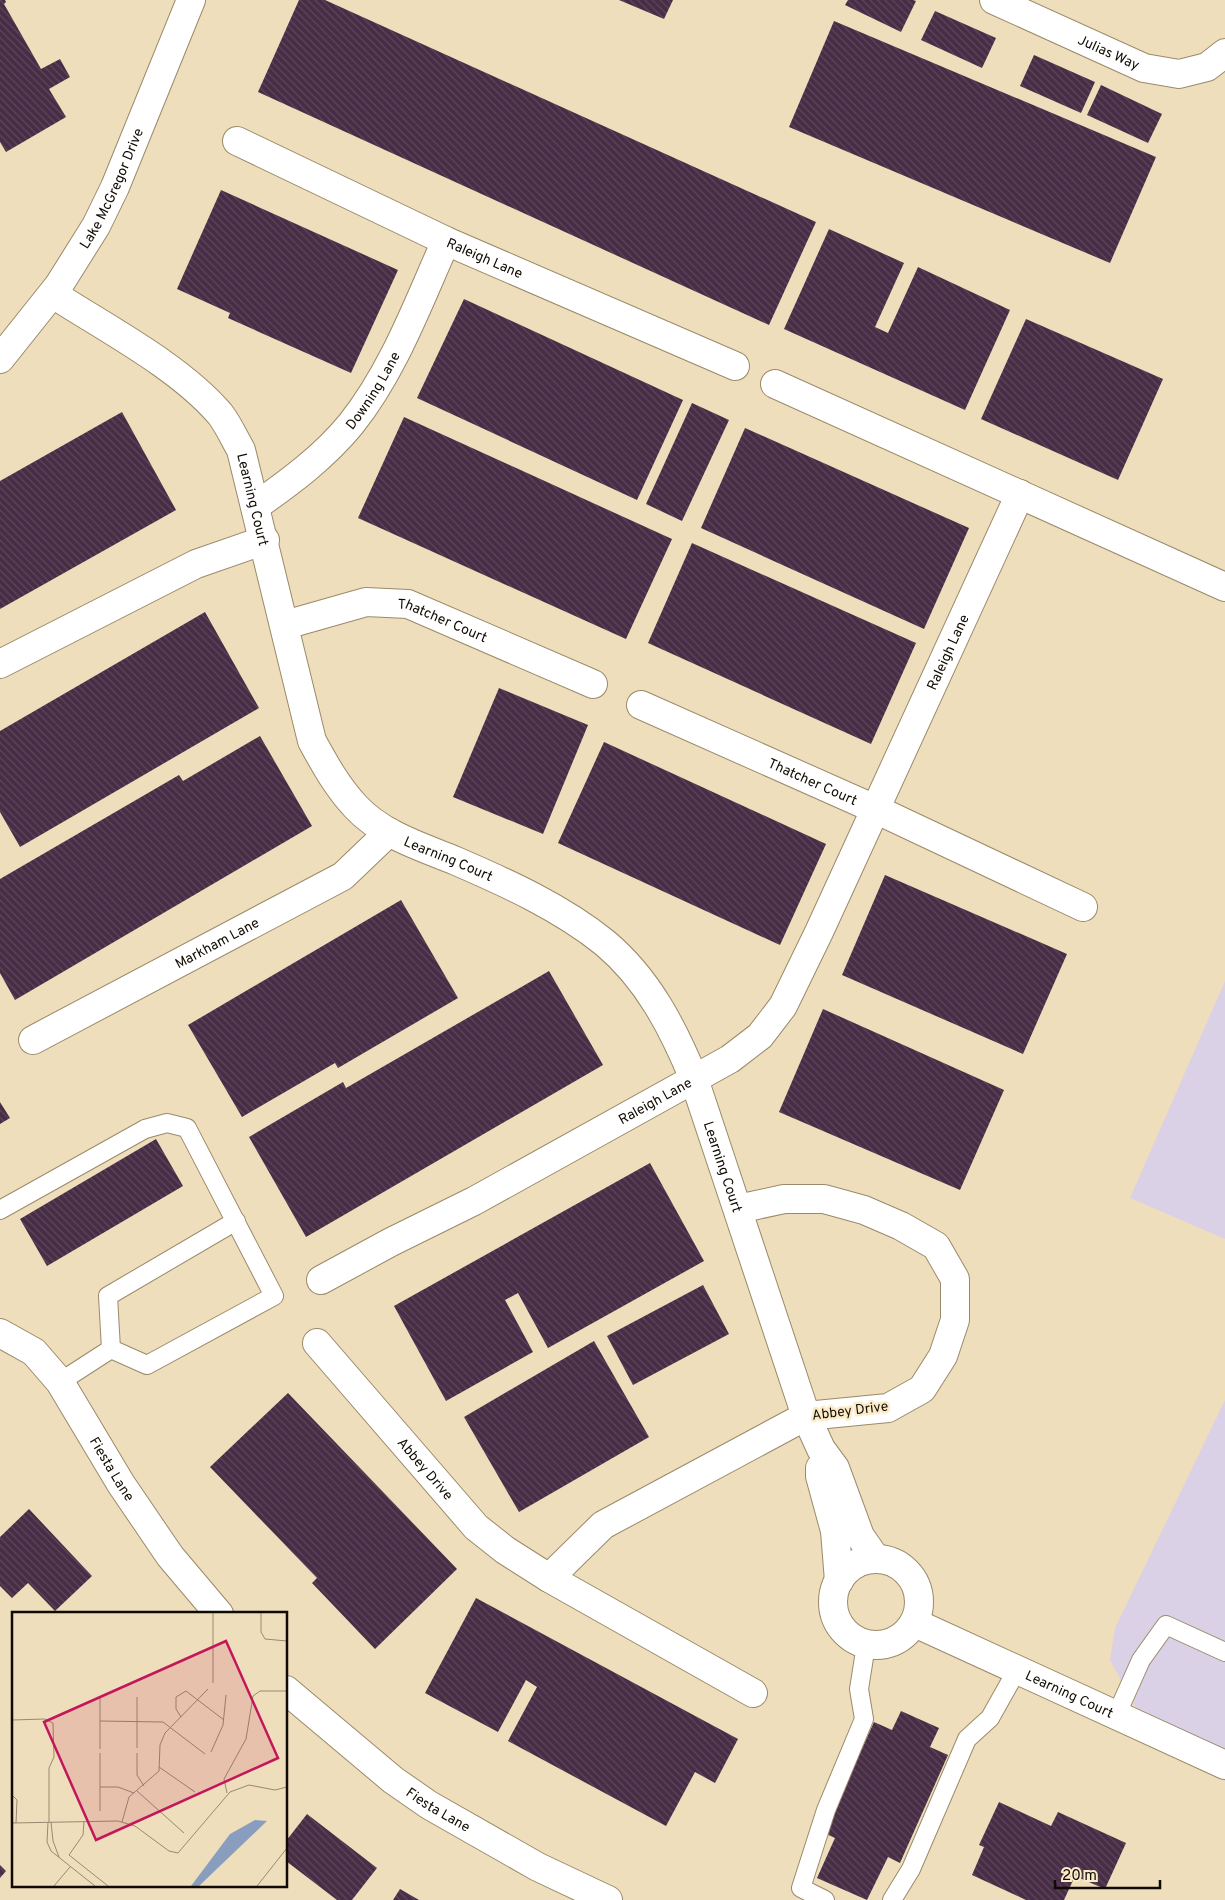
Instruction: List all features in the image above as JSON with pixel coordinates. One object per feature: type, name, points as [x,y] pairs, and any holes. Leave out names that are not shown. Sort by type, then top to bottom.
[{"type":"street","name":"Lake McGregor Drive","points":[[0,359],[52,294],[79,256],[115,187],[191,0]]},
{"type":"street","name":"Julias Way","points":[[994,0],[1144,68],[1179,74],[1207,66],[1225,53]]},
{"type":"street","name":"Raleigh Lane","points":[[237,141],[446,241],[735,366]]},
{"type":"street","name":"Downing Lane","points":[[256,506],[324,454],[350,425],[373,394],[392,360],[446,241]]},
{"type":"street","name":"Learning Court","points":[[52,294],[156,360],[190,385],[220,414],[241,450],[265,540],[312,741],[330,774],[357,808],[389,832],[500,880],[572,920],[606,944],[634,972],[660,1007],[678,1040],[694,1079],[806,1416],[820,1449],[835,1468],[860,1536],[876,1559]]},
{"type":"street","points":[[775,384],[1225,587]]},
{"type":"street","name":"Raleigh Lane","points":[[321,1280],[391,1242],[474,1201],[730,1059],[760,1036],[783,1006],[819,932],[1020,494]]},
{"type":"street","points":[[0,664],[196,564],[265,540]]},
{"type":"street","name":"Thatcher Court","points":[[285,624],[366,602],[408,604],[593,684]]},
{"type":"street","name":"Thatcher Court","points":[[641,705],[875,809]]},
{"type":"street","points":[[875,809],[1083,907]]},
{"type":"street","name":"Markham Lane","points":[[33,1040],[343,876],[389,832]]},
{"type":"street","name":"Abbey Drive","points":[[549,1578],[602,1525],[806,1416],[888,1408],[922,1388],[943,1356],[955,1320],[955,1279],[936,1246],[901,1226],[864,1210],[824,1199],[784,1199],[738,1209]]},
{"type":"street","name":"Fiesta Lane","points":[[0,1333],[34,1352],[60,1382],[121,1484],[170,1556],[217,1612]]},
{"type":"street","name":"Abbey Drive","points":[[317,1343],[476,1527],[505,1550],[549,1578],[754,1693]]},
{"type":"street","name":"Learning Court","points":[[820,1449],[820,1476],[835,1531],[839,1581],[833,1602],[835,1616],[842,1630],[853,1640],[866,1645]]},
{"type":"street","points":[[839,1581],[854,1565],[876,1559],[896,1563],[907,1571],[916,1582],[920,1603],[915,1623],[906,1634],[895,1642],[881,1646],[866,1645]]},
{"type":"street","name":"Learning Court","points":[[915,1623],[1225,1765]]},
{"type":"street","name":"Fiesta Lane","points":[[288,1692],[393,1780],[429,1805],[538,1867],[608,1900]]},
{"type":"lane","points":[[0,1210],[146,1129],[167,1123],[187,1128],[274,1296],[146,1365],[111,1349]]},
{"type":"lane","points":[[111,1349],[108,1296],[236,1221]]},
{"type":"lane","points":[[60,1382],[111,1349]]},
{"type":"lane","points":[[1116,1716],[1141,1660],[1166,1625],[1225,1652]]},
{"type":"lane","points":[[825,1900],[801,1888],[826,1810],[864,1719],[859,1689],[866,1645]]},
{"type":"lane","points":[[892,1900],[911,1869],[967,1739],[990,1718],[1017,1670]]},
{"type":"shaded area","points":[[1225,981],[1225,1239],[1130,1198]]},
{"type":"shaded area","points":[[1225,1400],[1225,1781],[1159,1750],[1110,1660],[1115,1628]]},
{"type":"building","points":[[0,0],[5,0],[4,4],[41,69],[60,59],[70,77],[49,89],[66,117],[6,152],[0,142]]},
{"type":"building","points":[[299,0],[325,0],[816,222],[769,325],[258,92]]},
{"type":"building","points":[[619,0],[673,0],[664,19]]},
{"type":"building","points":[[848,0],[916,1],[901,32],[845,5]]},
{"type":"building","points":[[935,11],[996,38],[982,68],[921,40]]},
{"type":"building","points":[[834,21],[1156,157],[1110,263],[789,127]]},
{"type":"building","points":[[1034,55],[1095,82],[1081,113],[1020,86]]},
{"type":"building","points":[[1101,85],[1162,114],[1148,143],[1087,115]]},
{"type":"building","points":[[221,190],[398,270],[351,373],[228,318],[230,313],[177,289]]},
{"type":"building","points":[[829,229],[904,263],[875,327],[888,333],[918,267],[1010,310],[965,410],[784,329]]},
{"type":"building","points":[[464,299],[683,400],[637,500],[417,398]]},
{"type":"building","points":[[1026,319],[1163,379],[1118,480],[981,419]]},
{"type":"building","points":[[692,403],[729,420],[682,521],[646,504]]},
{"type":"building","points":[[122,412],[176,510],[0,609],[0,481]]},
{"type":"building","points":[[404,417],[672,539],[626,639],[358,518]]},
{"type":"building","points":[[745,428],[969,528],[924,629],[701,528]]},
{"type":"building","points":[[692,543],[916,643],[871,744],[648,643]]},
{"type":"building","points":[[205,612],[259,708],[20,847],[0,812],[0,731]]},
{"type":"building","points":[[499,688],[588,725],[543,834],[453,797]]},
{"type":"building","points":[[260,736],[312,826],[15,1000],[0,973],[0,879],[179,775],[183,781]]},
{"type":"building","points":[[604,742],[826,844],[780,945],[558,843]]},
{"type":"building","points":[[885,875],[1067,954],[1023,1054],[842,975]]},
{"type":"building","points":[[401,900],[458,998],[338,1068],[335,1063],[242,1117],[188,1025]]},
{"type":"building","points":[[549,971],[603,1065],[306,1237],[249,1137],[343,1082],[346,1088]]},
{"type":"building","points":[[823,1009],[1004,1090],[960,1190],[779,1112]]},
{"type":"building","points":[[0,1102],[10,1118],[0,1124]]},
{"type":"building","points":[[156,1139],[183,1186],[47,1266],[20,1219]]},
{"type":"building","points":[[650,1163],[704,1261],[548,1348],[518,1293],[505,1300],[533,1352],[446,1401],[394,1306]]},
{"type":"building","points":[[703,1285],[729,1334],[633,1385],[607,1336]]},
{"type":"building","points":[[594,1341],[649,1437],[519,1512],[464,1417]]},
{"type":"building","points":[[288,1393],[457,1569],[375,1649],[312,1583],[317,1578],[210,1467]]},
{"type":"building","points":[[29,1509],[92,1576],[55,1611],[28,1583],[12,1598],[0,1586],[0,1537]]},
{"type":"building","points":[[476,1598],[738,1739],[715,1783],[695,1772],[666,1826],[508,1741],[537,1687],[526,1680],[498,1732],[425,1693]]},
{"type":"building","points":[[901,1711],[939,1728],[930,1747],[948,1755],[900,1863],[888,1857],[867,1900],[817,1878],[835,1838],[824,1833],[874,1722],[892,1730]]},
{"type":"building","points":[[999,1802],[1051,1826],[1058,1812],[1126,1843],[1105,1889],[1075,1876],[1064,1900],[1026,1900],[972,1875],[984,1847],[979,1845]]},
{"type":"building","points":[[307,1814],[377,1868],[352,1900],[337,1900],[288,1863],[288,1838]]},
{"type":"building","points":[[0,1865],[6,1871],[0,1878]]},
{"type":"building","points":[[400,1889],[419,1900],[393,1900]]}]
